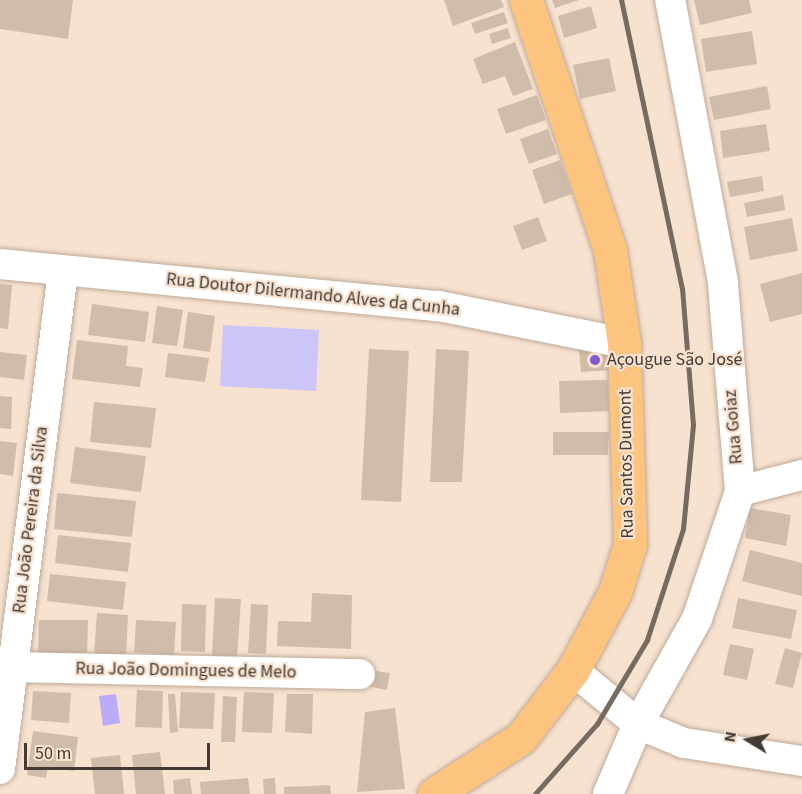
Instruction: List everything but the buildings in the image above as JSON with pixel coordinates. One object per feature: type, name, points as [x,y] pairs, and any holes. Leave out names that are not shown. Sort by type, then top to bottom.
[{"type":"main road","name":"Rua Santos Dumont","points":[[434,794],[464,779],[522,738],[573,670],[615,592],[630,544],[624,343],[610,250],[526,0]]},
{"type":"street","name":"Rua Goiaz","points":[[608,794],[639,724],[697,619],[740,491],[723,282],[670,0]]},
{"type":"street","name":"Rua Doutor Dilermando Alves da Cunha","points":[[0,264],[63,272],[439,306],[624,343]]},
{"type":"street","name":"Rua João Pereira da Silva","points":[[0,769],[63,272]]},
{"type":"street","points":[[740,491],[802,475]]},
{"type":"street","name":"Rua João Domingues de Melo","points":[[12,667],[360,674]]},
{"type":"street","points":[[573,670],[639,724],[684,743],[802,761]]},
{"type":"shaded area","points":[[223,325],[319,330],[316,391],[220,386]]},
{"type":"shaded area","points":[[116,694],[120,723],[103,726],[99,696]]},
{"type":"railway","points":[[535,794],[597,724],[647,640],[683,529],[693,425],[682,289],[621,0]]},
{"type":"place","name":"Açougue São José","points":[[595,360]]}]
